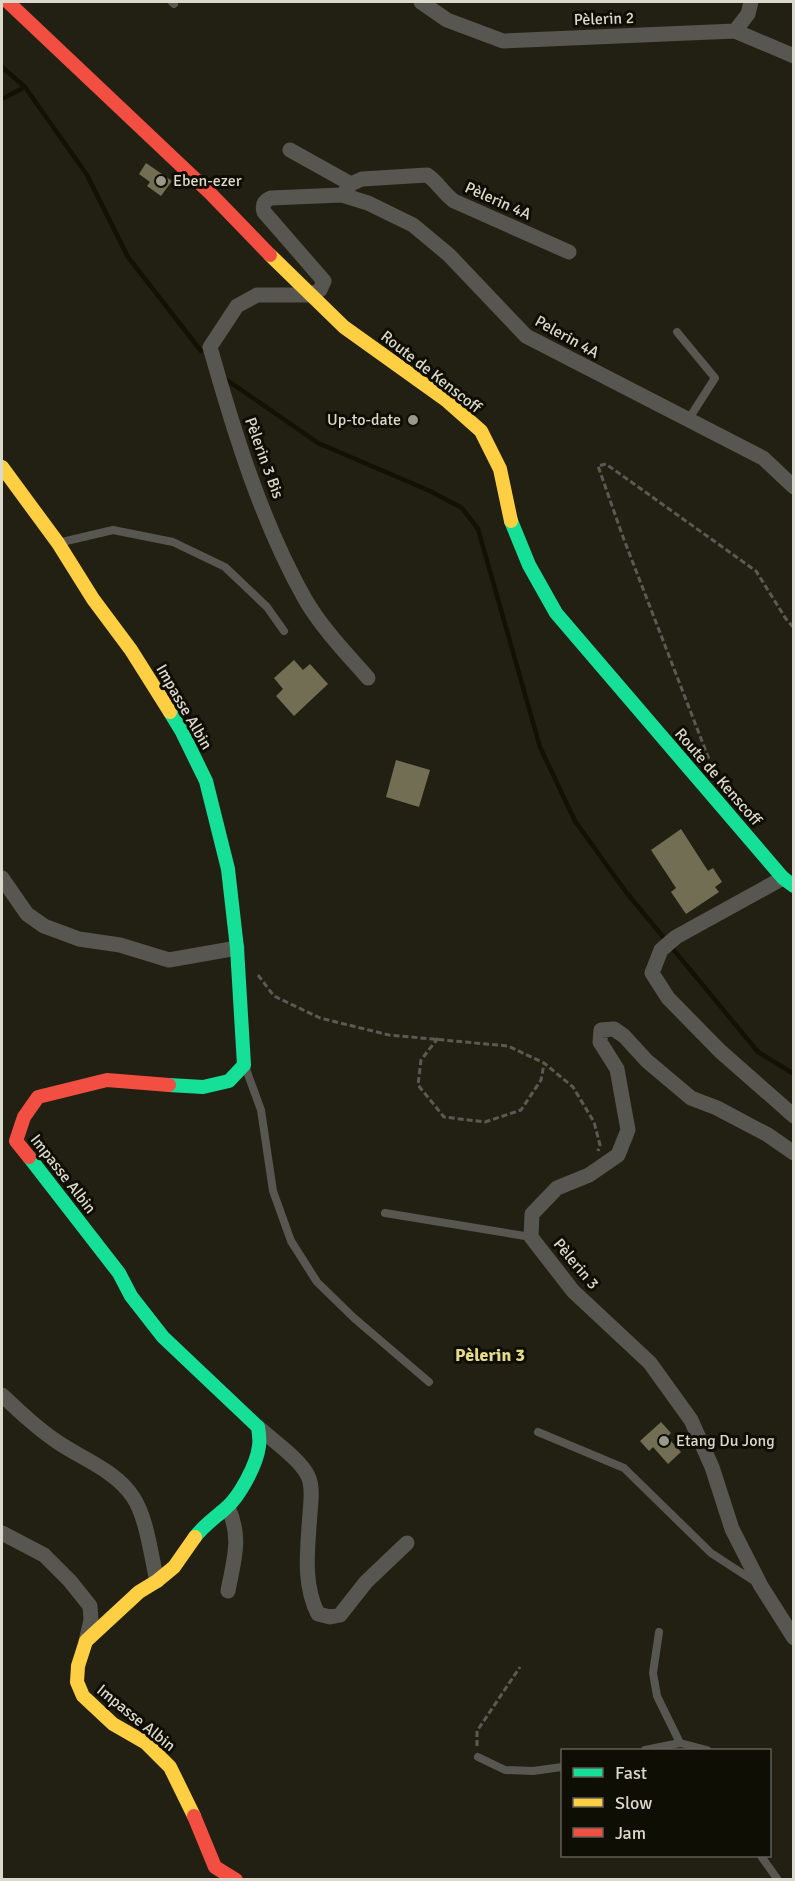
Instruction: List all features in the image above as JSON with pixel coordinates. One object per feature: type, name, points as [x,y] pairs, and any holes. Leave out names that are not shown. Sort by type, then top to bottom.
[{"type":"street","name":"Route de Kenscoff","points":[[8,2],[210,193],[309,295],[344,327],[446,400],[481,431],[500,469],[517,538],[529,565],[556,613],[788,882]]},
{"type":"street","name":"Pèlerin 2","points":[[421,2],[447,20],[503,41],[735,31],[794,56]]},
{"type":"street","points":[[735,31],[748,14],[752,2]]},
{"type":"street","points":[[290,150],[347,189]]},
{"type":"street","name":"Pèlerin 4A","points":[[309,295],[320,290],[324,281],[262,207],[271,198],[347,189],[362,179],[427,174],[444,194],[454,201],[569,252]]},
{"type":"street","name":"Pelerin 4A","points":[[347,189],[368,203],[413,225],[449,255],[525,336],[763,458],[794,487]]},
{"type":"street","name":"Pèlerin 3 Bis","points":[[309,295],[257,295],[237,306],[210,347],[230,415],[266,517],[276,538],[306,600],[368,678]]},
{"type":"street","name":"Impasse Albin","points":[[2,467],[132,650],[181,730],[206,781],[228,869],[237,948],[244,1065],[229,1081],[203,1087],[107,1080],[38,1097],[9,1142],[119,1274],[129,1296],[150,1323],[258,1427]]},
{"type":"street","points":[[2,878],[27,914],[44,926],[79,939],[120,945],[169,960],[237,948]]},
{"type":"street","points":[[788,882],[676,937],[662,950],[652,973],[668,998],[720,1051],[794,1116]]},
{"type":"street","name":"Pèlerin 3","points":[[794,1153],[768,1135],[717,1108],[690,1098],[647,1061],[624,1036],[614,1029],[601,1030],[600,1042],[617,1069],[628,1130],[618,1155],[589,1175],[557,1188],[532,1214],[531,1237],[573,1291],[650,1363],[691,1420],[712,1467],[732,1529],[761,1586],[794,1638]]},
{"type":"street","points":[[2,1395],[43,1432],[111,1474],[125,1486],[140,1511],[157,1581]]},
{"type":"street","points":[[86,1641],[139,1592],[174,1567],[205,1524],[228,1507],[245,1483],[258,1454],[260,1443],[258,1427]]},
{"type":"street","points":[[258,1427],[303,1468],[309,1478],[311,1499],[307,1567],[314,1605],[318,1614],[330,1617],[340,1615],[366,1582],[408,1543]]},
{"type":"street","points":[[228,1507],[236,1524],[236,1547],[228,1591]]},
{"type":"street","points":[[2,1533],[44,1555],[70,1581],[90,1606],[91,1620],[86,1641]]},
{"type":"street","name":"Impasse Albin","points":[[86,1641],[78,1666],[77,1682],[83,1696],[113,1724],[146,1743],[170,1767],[195,1818],[215,1867],[236,1880]]},
{"type":"lane","points":[[677,332],[714,378],[688,420]]},
{"type":"lane","points":[[58,543],[113,530],[173,542],[225,567],[267,607],[284,631]]},
{"type":"lane","points":[[244,1065],[261,1110],[273,1191],[291,1241],[317,1282],[354,1318],[429,1382]]},
{"type":"lane","points":[[385,1214],[531,1237]]},
{"type":"lane","points":[[537,1432],[624,1468],[711,1553],[761,1586]]},
{"type":"lane","points":[[659,1632],[653,1672],[657,1696],[680,1743]]},
{"type":"lane","points":[[650,1749],[680,1743],[703,1749]]},
{"type":"lane","points":[[478,1757],[506,1770],[532,1771],[561,1767]]},
{"type":"lane","points":[[762,1857],[778,1880]]},
{"type":"path","points":[[716,776],[623,537],[598,466],[606,464],[756,571],[786,619],[794,627]]},
{"type":"path","points":[[274,996],[320,1018],[388,1035],[508,1046],[544,1063],[573,1087],[594,1122],[600,1145],[589,1175]]},
{"type":"path","points":[[438,1038],[421,1059],[418,1085],[444,1117],[485,1122],[521,1110],[541,1080],[544,1063]]},
{"type":"path","points":[[478,1757],[477,1731],[520,1667]]},
{"type":"building","points":[[146,163],[172,181],[161,196],[147,186],[150,182],[139,174]]},
{"type":"building","points":[[294,660],[303,670],[310,664],[328,684],[294,716],[276,696],[283,689],[274,678]]},
{"type":"building","points":[[396,760],[430,770],[419,807],[386,797]]},
{"type":"building","points":[[681,829],[708,871],[713,868],[722,882],[715,887],[719,892],[686,914],[671,892],[676,888],[651,850]]},
{"type":"building","points":[[661,1422],[671,1433],[667,1437],[681,1452],[668,1464],[653,1447],[649,1451],[640,1441]]},
{"type":"waterway","points":[[2,67],[25,87],[87,175],[128,257],[201,351]]},
{"type":"waterway","points":[[2,99],[25,87]]},
{"type":"waterway","points":[[224,378],[318,443],[430,491],[462,508],[478,529],[540,747],[575,821],[626,892],[758,1052],[794,1074]]},
{"type":"traffic: fast","points":[[511,521],[529,565],[556,613],[783,878],[794,886]]},
{"type":"traffic: fast","points":[[169,1085],[203,1087],[229,1081],[244,1065],[237,948],[228,869],[206,781],[170,712]]},
{"type":"traffic: fast","points":[[29,1157],[119,1273],[131,1296],[163,1337],[258,1427],[258,1453],[247,1479],[231,1503],[195,1537]]},
{"type":"traffic: slow","points":[[270,255],[344,327],[446,400],[481,431],[500,469],[511,521]]},
{"type":"traffic: slow","points":[[2,467],[58,543],[170,712]]},
{"type":"traffic: slow","points":[[194,1816],[170,1767],[146,1743],[113,1724],[83,1696],[77,1682],[78,1666],[86,1641],[139,1592],[174,1567],[195,1537]]},
{"type":"traffic: jam","points":[[8,2],[210,193],[270,255]]},
{"type":"traffic: jam","points":[[29,1157],[16,1141],[24,1117],[38,1097],[107,1080],[169,1085]]},
{"type":"traffic: jam","points":[[194,1816],[215,1867],[236,1880]]},
{"type":"place","name":"Eben-ezer","points":[[161,181]]},
{"type":"place","name":"Up-to-date","points":[[413,420]]},
{"type":"place","name":"Etang Du Jong","points":[[664,1441]]},
{"type":"district","name":"Pèlerin 3","points":[[490,1355]]}]
